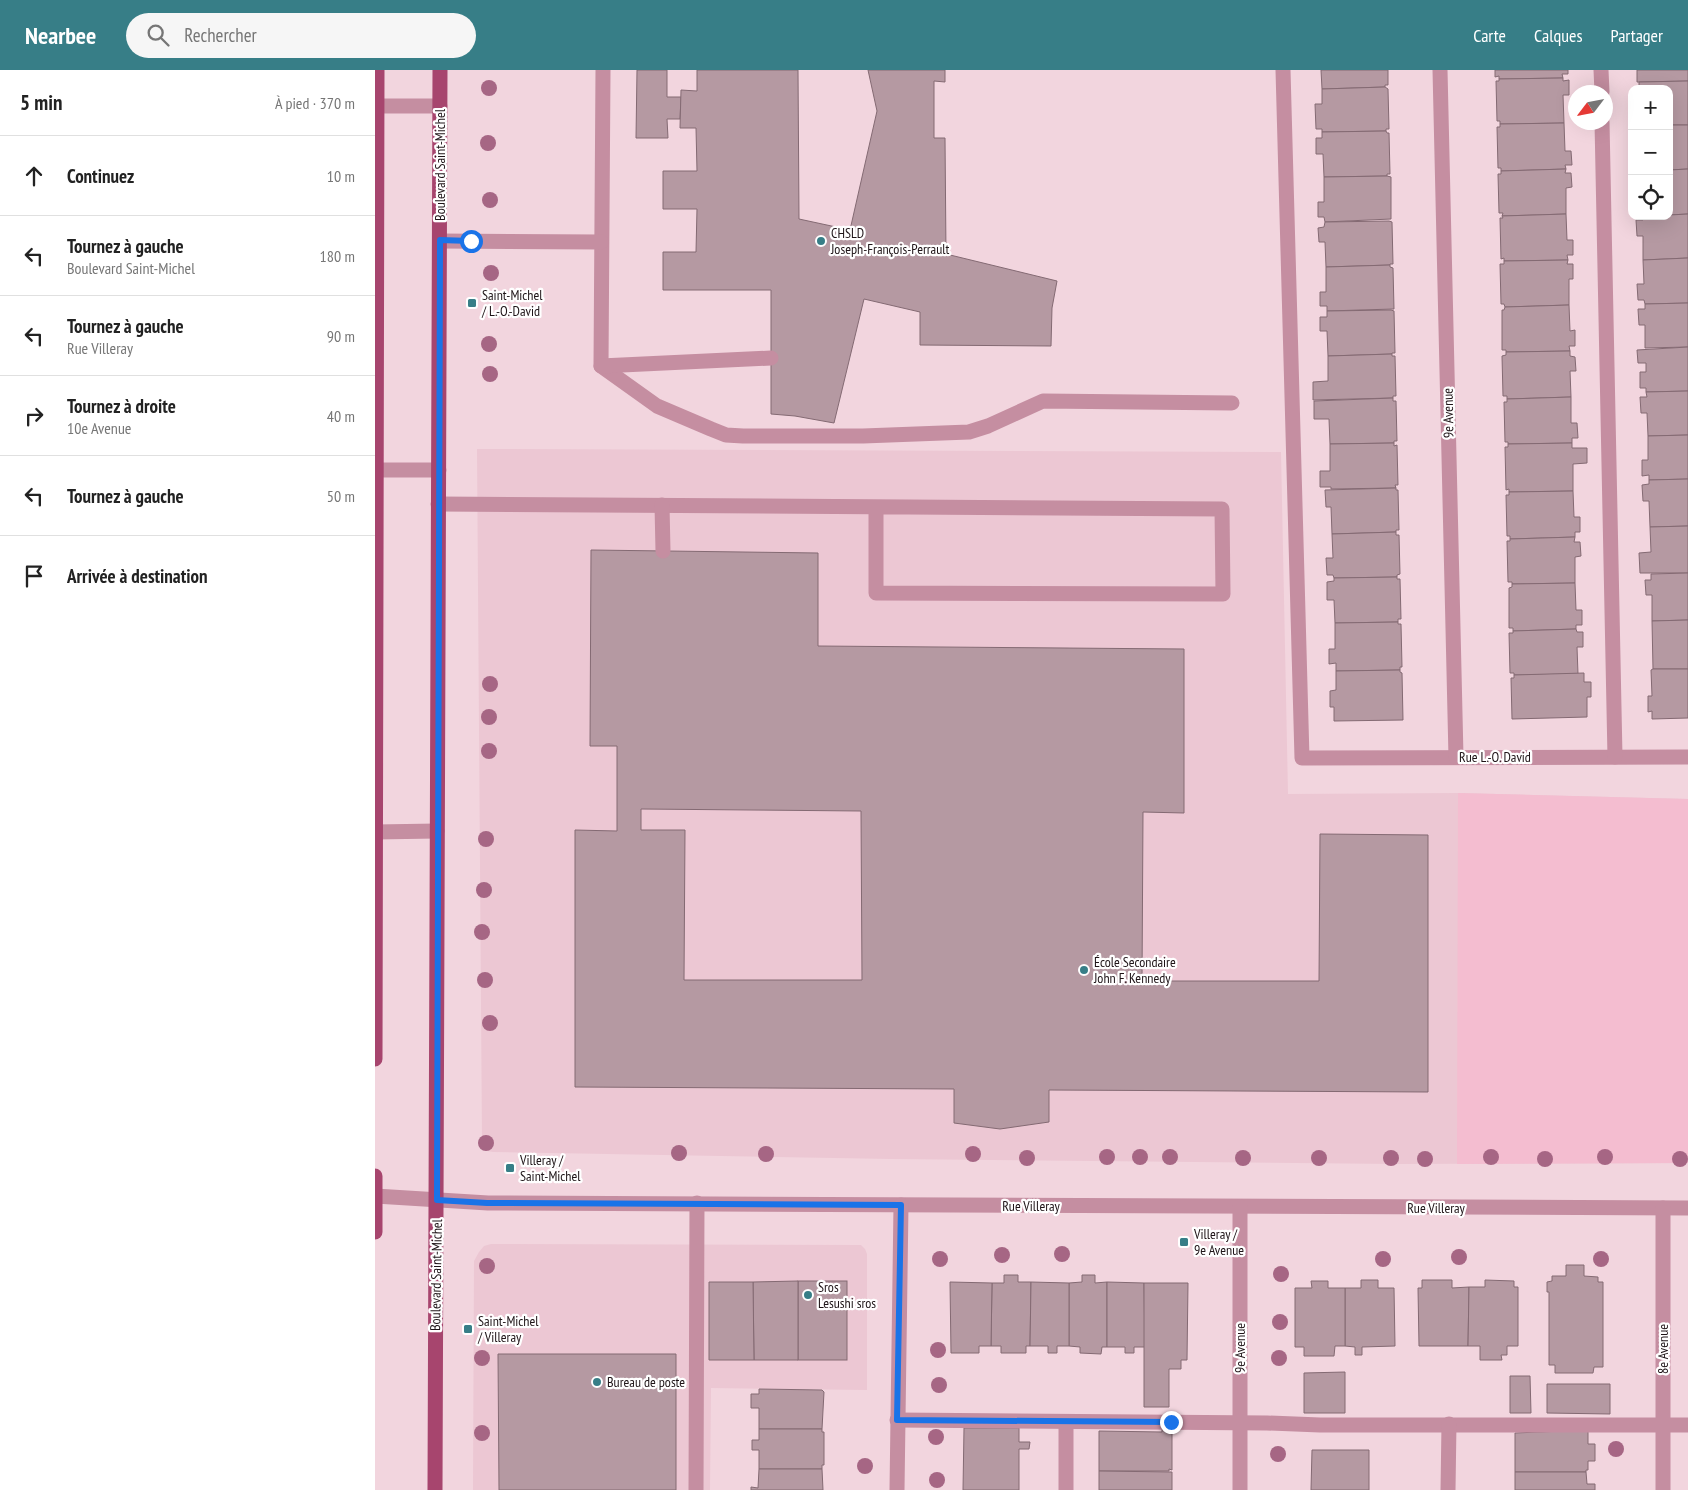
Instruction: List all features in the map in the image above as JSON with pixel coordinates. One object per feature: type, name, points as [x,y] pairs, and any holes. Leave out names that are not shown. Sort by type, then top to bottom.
[{"type":"main road","points":[[375,1058],[377,70]]},
{"type":"main road","name":"Boulevard Saint-Michel","points":[[435,1490],[440,70]]},
{"type":"main road","points":[[375,1176],[375,1232]]},
{"type":"street","points":[[601,366],[603,70]]},
{"type":"street","name":"Rue L.-O. David","points":[[1283,70],[1302,758],[1688,757]]},
{"type":"street","name":"9e Avenue","points":[[1439,70],[1456,757]]},
{"type":"street","points":[[1601,70],[1601,85]]},
{"type":"street","points":[[376,106],[440,106]]},
{"type":"street","points":[[1602,130],[1615,758]]},
{"type":"street","points":[[440,240],[601,242]]},
{"type":"street","points":[[601,366],[771,358]]},
{"type":"street","points":[[601,366],[657,406],[718,432],[743,436],[863,436],[969,432],[988,426],[1043,401],[1232,403]]},
{"type":"street","points":[[375,470],[439,470]]},
{"type":"street","points":[[439,504],[1222,509],[1223,594],[875,593],[876,507]]},
{"type":"street","points":[[662,505],[663,551]]},
{"type":"street","points":[[376,832],[437,832]]},
{"type":"street","name":"Rue Villeray","points":[[375,1196],[487,1203],[1688,1208]]},
{"type":"street","points":[[696,1490],[697,1203]]},
{"type":"street","points":[[897,1490],[901,1205]]},
{"type":"street","name":"9e Avenue","points":[[1240,1207],[1240,1490]]},
{"type":"street","name":"8e Avenue","points":[[1663,1208],[1663,1490]]},
{"type":"street","points":[[897,1420],[1240,1422],[1320,1425],[1688,1425]]},
{"type":"street","points":[[1066,1422],[1066,1490]]},
{"type":"street","points":[[1449,1424],[1449,1490]]},
{"type":"shaded area","name":"École Secondaire John F. Kennedy","points":[[477,449],[1281,452],[1288,794],[1458,793],[1688,799],[1688,1163],[1396,1164],[891,1159],[487,1151],[483,1147],[482,1141]]},
{"type":"shaded area","points":[[1458,793],[1688,799],[1688,1163],[1457,1164]]},
{"type":"shaded area","points":[[491,1244],[861,1245],[867,1254],[867,1390],[711,1388],[710,1490],[473,1490],[474,1261],[484,1246]]},
{"type":"building","points":[[637,70],[667,70],[667,97],[681,97],[680,119],[667,119],[668,138],[636,138]]},
{"type":"building","name":"CHSLD Joseph-François-Perrault","points":[[697,70],[798,70],[799,219],[850,230],[877,111],[868,70],[945,70],[945,82],[934,81],[934,138],[945,138],[946,254],[1057,281],[1052,308],[1051,346],[920,345],[920,312],[864,299],[834,423],[771,414],[771,290],[663,290],[663,252],[696,252],[697,209],[663,209],[663,171],[697,171],[696,128],[680,128],[681,90],[697,91]]},
{"type":"building","points":[[1321,70],[1388,70],[1388,85],[1385,85],[1385,87],[1322,89]]},
{"type":"building","points":[[1495,70],[1568,70],[1568,74],[1562,74],[1563,78],[1499,79],[1499,76],[1495,77]]},
{"type":"building","points":[[1637,70],[1688,70],[1688,81],[1637,82]]},
{"type":"building","points":[[1563,78],[1563,81],[1569,80],[1568,95],[1563,95],[1564,123],[1500,124],[1500,121],[1497,121],[1496,81],[1499,81],[1499,79]]},
{"type":"building","points":[[1688,81],[1688,125],[1673,125],[1673,85],[1639,85],[1639,82]]},
{"type":"building","points":[[1385,87],[1388,89],[1389,129],[1386,129],[1386,131],[1322,132],[1322,129],[1316,129],[1315,104],[1322,104],[1322,89]]},
{"type":"building","points":[[1564,123],[1565,151],[1571,151],[1572,165],[1565,165],[1566,169],[1501,171],[1501,168],[1498,168],[1497,127],[1500,127],[1500,124]]},
{"type":"building","points":[[1673,125],[1688,125],[1688,169],[1673,170]]},
{"type":"building","points":[[1386,131],[1389,133],[1390,174],[1387,174],[1387,176],[1324,177],[1323,154],[1316,154],[1316,138],[1322,138],[1322,132]]},
{"type":"building","points":[[1566,169],[1565,173],[1571,173],[1572,187],[1566,188],[1566,214],[1502,216],[1503,213],[1499,213],[1498,174],[1501,174],[1501,171]]},
{"type":"building","points":[[1688,169],[1688,214],[1673,215],[1673,170]]},
{"type":"building","points":[[1324,177],[1391,177],[1391,219],[1325,222],[1324,217],[1318,217],[1318,202],[1324,202]]},
{"type":"building","points":[[1566,214],[1567,240],[1573,240],[1573,255],[1567,255],[1568,260],[1504,261],[1504,258],[1501,259],[1500,218],[1503,218],[1502,216]]},
{"type":"building","points":[[1688,214],[1688,258],[1643,260],[1643,236],[1637,236],[1636,220],[1673,220],[1673,215]]},
{"type":"building","points":[[1325,222],[1392,222],[1393,264],[1326,267],[1325,242],[1319,242],[1318,228],[1324,227]]},
{"type":"building","points":[[1688,258],[1688,303],[1645,304],[1644,300],[1638,300],[1637,284],[1644,284],[1643,260]]},
{"type":"building","points":[[1568,260],[1567,264],[1573,264],[1573,279],[1569,279],[1569,305],[1505,307],[1504,304],[1501,304],[1500,264],[1504,264],[1504,261]]},
{"type":"building","points":[[1390,265],[1393,268],[1394,309],[1327,311],[1327,306],[1320,306],[1320,292],[1326,292],[1326,267]]},
{"type":"building","points":[[1688,303],[1688,347],[1645,348],[1645,325],[1639,325],[1638,309],[1645,309],[1645,304]]},
{"type":"building","points":[[1569,305],[1570,331],[1575,330],[1575,346],[1569,346],[1570,351],[1506,352],[1506,350],[1502,350],[1502,310],[1505,307]]},
{"type":"building","points":[[1327,311],[1394,311],[1395,353],[1328,356],[1327,331],[1320,331],[1320,317],[1327,317]]},
{"type":"building","points":[[1688,347],[1688,391],[1646,392],[1646,388],[1640,388],[1640,372],[1646,372],[1646,363],[1638,363],[1637,350]]},
{"type":"building","points":[[1570,351],[1570,356],[1575,357],[1576,371],[1570,371],[1571,397],[1507,399],[1507,396],[1503,396],[1502,356],[1506,355],[1506,352]]},
{"type":"building","points":[[1392,354],[1392,356],[1395,356],[1396,396],[1393,396],[1393,398],[1313,400],[1313,382],[1328,381],[1328,356]]},
{"type":"building","points":[[1688,391],[1688,435],[1648,436],[1647,413],[1641,413],[1640,397],[1647,397],[1646,392]]},
{"type":"building","points":[[1571,397],[1571,423],[1577,423],[1578,438],[1572,438],[1572,443],[1508,444],[1508,442],[1505,442],[1504,402],[1507,402],[1507,399]]},
{"type":"building","points":[[1393,398],[1393,401],[1396,401],[1397,441],[1394,441],[1394,443],[1330,444],[1329,419],[1314,419],[1314,401]]},
{"type":"building","points":[[1688,435],[1688,479],[1649,480],[1649,475],[1642,476],[1642,460],[1648,460],[1648,436]]},
{"type":"building","points":[[1394,443],[1394,446],[1397,445],[1398,485],[1395,485],[1396,488],[1331,489],[1331,487],[1320,487],[1320,471],[1330,471],[1330,444]]},
{"type":"building","points":[[1572,443],[1572,448],[1587,448],[1587,463],[1573,464],[1573,491],[1509,492],[1509,489],[1506,490],[1505,447],[1508,447],[1508,444]]},
{"type":"building","points":[[1688,479],[1688,526],[1650,527],[1649,501],[1643,501],[1642,485],[1649,484],[1649,480]]},
{"type":"building","points":[[1396,488],[1398,490],[1399,530],[1396,530],[1396,532],[1332,534],[1331,507],[1326,507],[1325,490]]},
{"type":"building","points":[[1573,491],[1574,517],[1580,517],[1580,532],[1575,532],[1575,537],[1510,539],[1510,536],[1507,536],[1506,495],[1509,495],[1509,492]]},
{"type":"building","points":[[1688,526],[1688,573],[1640,573],[1639,553],[1651,552],[1650,527]]},
{"type":"building","points":[[1396,532],[1396,535],[1399,535],[1400,574],[1397,577],[1334,578],[1333,575],[1327,575],[1326,558],[1333,558],[1332,534]]},
{"type":"building","points":[[1575,537],[1574,542],[1580,542],[1581,556],[1575,557],[1575,583],[1512,584],[1512,582],[1508,582],[1507,541],[1510,541],[1510,539]]},
{"type":"building","points":[[591,550],[818,553],[818,646],[1184,649],[1184,813],[1143,812],[1142,981],[1319,981],[1320,834],[1428,835],[1428,1092],[1049,1090],[1049,1122],[1000,1129],[954,1123],[954,1089],[575,1087],[575,830],[617,831],[617,746],[590,746]],"holes":[[[641,809],[861,811],[862,980],[684,980],[685,830],[641,830]]]},
{"type":"building","points":[[1688,573],[1688,620],[1652,621],[1652,595],[1646,595],[1645,580],[1651,580],[1651,574]]},
{"type":"building","points":[[1397,577],[1397,579],[1400,579],[1401,619],[1398,619],[1398,622],[1335,623],[1334,600],[1327,600],[1327,582],[1334,581],[1334,578]]},
{"type":"building","points":[[1575,583],[1576,610],[1582,610],[1582,625],[1576,625],[1576,629],[1513,631],[1513,628],[1509,628],[1509,588],[1512,587],[1512,584]]},
{"type":"building","points":[[1688,620],[1688,669],[1653,669],[1652,621]]},
{"type":"building","points":[[1398,622],[1398,624],[1401,624],[1402,667],[1400,667],[1400,670],[1336,671],[1336,663],[1329,664],[1329,649],[1335,649],[1335,623]]},
{"type":"building","points":[[1576,629],[1577,632],[1583,632],[1583,647],[1577,647],[1578,674],[1514,675],[1514,673],[1510,673],[1509,633],[1513,633],[1513,631]]},
{"type":"building","points":[[1688,669],[1688,718],[1652,719],[1652,711],[1648,712],[1648,696],[1652,696],[1651,670]]},
{"type":"building","points":[[1400,670],[1402,673],[1403,720],[1334,721],[1334,707],[1330,707],[1330,691],[1336,690],[1336,671]]},
{"type":"building","points":[[1584,673],[1584,682],[1591,682],[1591,697],[1587,697],[1587,717],[1512,719],[1511,678],[1514,678],[1514,675]]},
{"type":"building","points":[[1566,1265],[1584,1265],[1584,1276],[1598,1277],[1598,1282],[1603,1282],[1603,1367],[1594,1367],[1593,1373],[1555,1373],[1555,1365],[1549,1365],[1549,1292],[1547,1292],[1547,1282],[1552,1281],[1552,1276],[1566,1276]]},
{"type":"building","points":[[1004,1275],[1018,1275],[1018,1282],[1031,1282],[1030,1346],[1026,1346],[1026,1353],[1001,1353],[1001,1346],[991,1346],[992,1283],[1004,1283]]},
{"type":"building","points":[[1082,1275],[1095,1275],[1095,1283],[1107,1282],[1107,1347],[1102,1347],[1101,1354],[1080,1353],[1080,1347],[1069,1346],[1069,1283],[1082,1282]]},
{"type":"building","points":[[1361,1280],[1378,1280],[1378,1288],[1394,1288],[1395,1346],[1362,1347],[1362,1355],[1355,1355],[1355,1347],[1345,1346],[1345,1288],[1361,1288]]},
{"type":"building","points":[[1422,1280],[1452,1280],[1452,1288],[1469,1287],[1468,1346],[1419,1346],[1418,1288],[1422,1288]]},
{"type":"building","points":[[1485,1280],[1514,1281],[1514,1287],[1518,1287],[1518,1346],[1507,1346],[1507,1355],[1501,1355],[1502,1360],[1480,1360],[1480,1346],[1468,1346],[1469,1287],[1485,1287]]},
{"type":"building","points":[[798,1281],[847,1281],[847,1360],[798,1360]]},
{"type":"building","points":[[798,1281],[798,1360],[754,1360],[753,1282]]},
{"type":"building","points":[[1311,1281],[1328,1281],[1328,1288],[1345,1288],[1345,1346],[1335,1346],[1334,1356],[1304,1356],[1304,1347],[1295,1347],[1295,1288],[1312,1288]]},
{"type":"building","points":[[709,1282],[753,1282],[754,1360],[709,1360]]},
{"type":"building","points":[[950,1282],[992,1283],[991,1346],[979,1346],[979,1353],[951,1353]]},
{"type":"building","points":[[1031,1282],[1069,1283],[1069,1346],[1057,1346],[1057,1353],[1048,1353],[1048,1346],[1030,1346]]},
{"type":"building","points":[[1107,1282],[1144,1283],[1145,1347],[1134,1347],[1134,1353],[1125,1353],[1125,1347],[1107,1347]]},
{"type":"building","points":[[1144,1283],[1188,1283],[1187,1360],[1181,1360],[1181,1369],[1169,1369],[1169,1407],[1144,1407]]},
{"type":"building","points":[[498,1354],[676,1354],[676,1490],[499,1490]]},
{"type":"building","points":[[1345,1372],[1345,1413],[1304,1413],[1304,1373]]},
{"type":"building","points":[[1510,1376],[1530,1376],[1531,1413],[1510,1413]]},
{"type":"building","points":[[1547,1384],[1610,1384],[1610,1414],[1547,1413]]},
{"type":"building","points":[[759,1389],[822,1390],[824,1392],[822,1429],[759,1429],[759,1408],[751,1408],[751,1394],[759,1394]]},
{"type":"building","points":[[964,1428],[1019,1428],[1019,1442],[1030,1442],[1029,1449],[1019,1449],[1019,1490],[963,1490]]},
{"type":"building","points":[[1162,1428],[1172,1428],[1172,1470],[1099,1471],[1099,1431],[1162,1432]]},
{"type":"building","points":[[759,1429],[822,1429],[822,1432],[824,1432],[824,1465],[822,1465],[822,1469],[759,1469],[759,1450],[752,1450],[752,1440],[759,1440]]},
{"type":"building","points":[[1588,1430],[1588,1444],[1595,1444],[1595,1461],[1588,1461],[1588,1470],[1586,1472],[1515,1472],[1515,1433]]},
{"type":"building","points":[[1312,1450],[1369,1450],[1369,1490],[1311,1490]]},
{"type":"building","points":[[759,1469],[822,1469],[823,1490],[751,1490],[751,1487],[758,1488]]},
{"type":"building","points":[[1099,1471],[1172,1472],[1172,1490],[1099,1490]]},
{"type":"building","points":[[1515,1472],[1586,1472],[1587,1484],[1595,1484],[1595,1490],[1515,1490]]},
{"type":"place","name":"CHSLD Joseph-François-Perrault","points":[[821,241]]},
{"type":"place","name":"Saint-Michel / L.-O.-David","points":[[472,303]]},
{"type":"place","name":"École Secondaire John F. Kennedy","points":[[1084,970]]},
{"type":"place","name":"Villeray / Saint-Michel","points":[[510,1168]]},
{"type":"place","name":"Villeray / 9e Avenue","points":[[1184,1242]]},
{"type":"place","name":"Sros Lesushi sros","points":[[808,1295]]},
{"type":"place","name":"Saint-Michel / Villeray","points":[[468,1329]]},
{"type":"place","name":"Bureau de poste","points":[[597,1382]]},
{"type":"route","points":[[471,241],[440,240],[437,1200],[487,1203],[901,1205],[897,1420],[1171,1422]]}]
